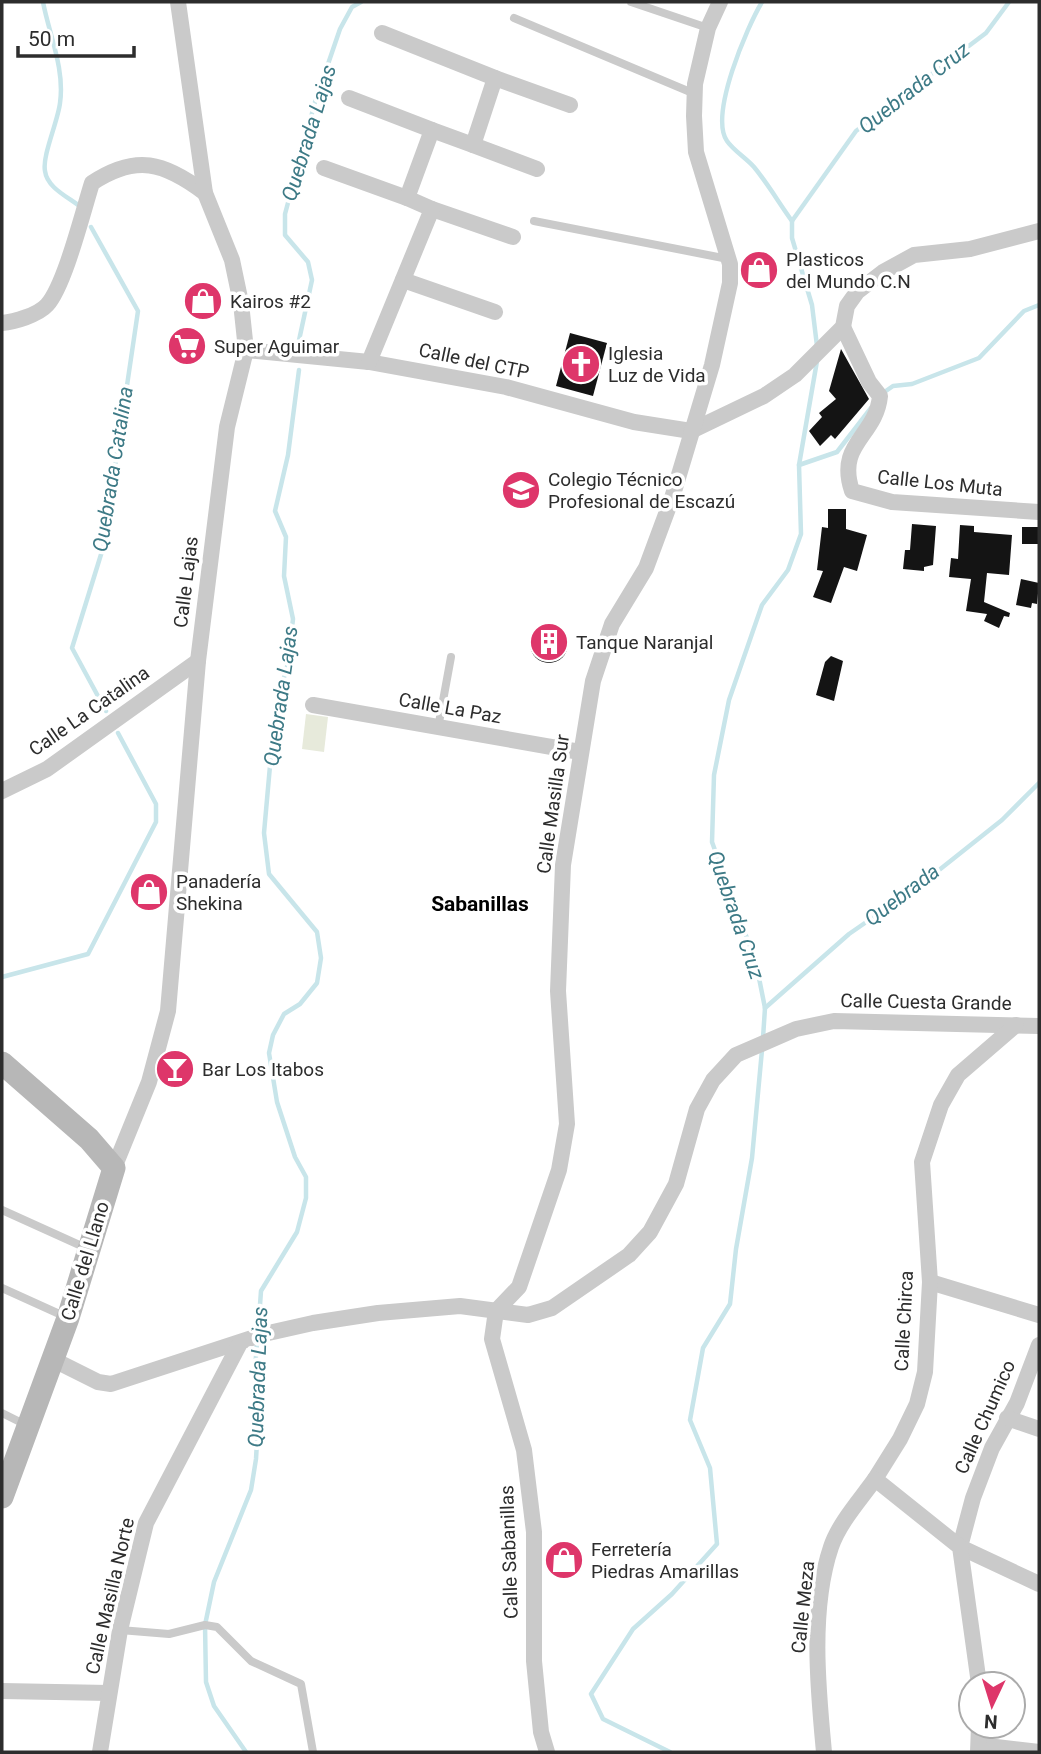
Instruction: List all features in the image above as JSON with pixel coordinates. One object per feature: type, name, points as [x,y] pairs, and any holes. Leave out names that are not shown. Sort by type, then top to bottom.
[{"type":"main road","points":[[2,1063],[89,1139],[114,1168]]},
{"type":"main road","name":"Calle del Llano","points":[[4,1483],[68,1318],[114,1168]]},
{"type":"street","name":"Calle Lajas","points":[[114,1168],[149,1082],[168,1011],[198,661],[227,427],[246,350],[241,303],[232,260],[205,193],[178,2]]},
{"type":"street","name":"Calle Masilla Sur","points":[[496,1311],[519,1287],[559,1170],[567,1124],[558,991],[563,866],[593,681],[612,624],[646,568],[658,540],[712,365],[730,283],[728,259],[696,152],[695,94],[715,4]]},
{"type":"street","points":[[382,33],[570,105]]},
{"type":"street","points":[[473,145],[495,78]]},
{"type":"street","points":[[349,98],[537,169]]},
{"type":"street","points":[[407,198],[432,130]]},
{"type":"street","points":[[2,324],[13,322],[46,306],[68,261],[92,183],[113,170],[133,163],[184,177],[205,193]]},
{"type":"street","points":[[324,168],[513,237]]},
{"type":"street","points":[[369,362],[432,209]]},
{"type":"street","points":[[691,431],[764,396],[811,360],[843,327],[847,306],[857,292],[883,272],[914,255],[970,250],[1039,231]]},
{"type":"street","points":[[403,280],[495,312]]},
{"type":"street","name":"Calle Los Muta","points":[[843,327],[869,382],[878,392],[879,407],[853,448],[845,471],[852,491],[892,502],[1039,512]]},
{"type":"street","name":"Calle del CTP","points":[[246,350],[369,362],[506,387],[634,422],[691,431]]},
{"type":"street","name":"Calle La Catalina","points":[[2,791],[47,769],[198,661]]},
{"type":"street","name":"Calle La Paz","points":[[313,705],[580,752]]},
{"type":"street","name":"Calle Cuesta Grande","points":[[52,1359],[97,1382],[111,1384],[276,1331],[378,1313],[460,1306],[528,1315],[552,1308],[629,1255],[650,1232],[676,1184],[697,1109],[713,1080],[736,1055],[796,1029],[834,1021],[1039,1026]]},
{"type":"street","name":"Calle Chirca","points":[[875,1479],[900,1439],[917,1404],[925,1372],[930,1282],[922,1162],[940,1105],[958,1075],[1016,1025]]},
{"type":"street","points":[[930,1282],[1039,1315]]},
{"type":"street","name":"Calle Sabanillas","points":[[496,1311],[492,1339],[527,1469],[534,1532],[534,1661],[541,1732],[547,1752]]},
{"type":"street","name":"Calle Masilla Norte","points":[[100,1752],[120,1630],[146,1523],[239,1345]]},
{"type":"street","name":"Calle Chumico","points":[[960,1547],[973,1498],[1007,1418],[1017,1403],[1039,1345]]},
{"type":"street","points":[[1007,1418],[1039,1429]]},
{"type":"street","points":[[875,1479],[960,1547],[1039,1584]]},
{"type":"street","name":"Calle Meza","points":[[824,1752],[818,1652],[824,1577],[831,1546],[875,1479]]},
{"type":"street","points":[[960,1547],[977,1670]]},
{"type":"street","points":[[2,1691],[109,1693]]},
{"type":"street","points":[[978,1749],[1039,1752]]},
{"type":"lane","points":[[631,2],[708,27]]},
{"type":"lane","points":[[514,18],[695,94]]},
{"type":"lane","points":[[534,220],[728,259]]},
{"type":"lane","points":[[438,728],[451,657]]},
{"type":"lane","points":[[2,1210],[89,1249]]},
{"type":"lane","points":[[2,1288],[68,1318]]},
{"type":"lane","points":[[2,1413],[26,1425]]},
{"type":"lane","points":[[120,1630],[169,1634],[205,1625],[217,1627],[251,1661],[301,1685],[313,1752]]},
{"type":"shaded area","points":[[306,714],[328,717],[324,752],[302,749]]},
{"type":"building","name":"Iglesia Luz de Vida","points":[[570,333],[607,343],[593,396],[556,386]]},
{"type":"building","points":[[841,349],[869,399],[835,439],[831,435],[820,446],[809,431],[822,417],[819,413],[836,399],[829,391]]},
{"type":"building","points":[[828,509],[846,509],[846,529],[867,535],[857,571],[844,567],[831,603],[813,597],[823,571],[817,570],[822,527],[828,528]]},
{"type":"building","points":[[912,524],[936,526],[933,565],[924,567],[924,571],[903,569],[905,550],[910,550]]},
{"type":"building","points":[[960,525],[974,526],[974,532],[1012,535],[1009,575],[987,573],[984,602],[1010,613],[1009,617],[1004,616],[999,628],[984,621],[987,614],[966,611],[971,579],[949,577],[951,558],[958,559]]},
{"type":"building","points":[[1022,527],[1039,527],[1039,544],[1022,544]]},
{"type":"building","points":[[1021,579],[1039,583],[1037,604],[1032,603],[1031,608],[1016,605]]},
{"type":"building","name":"Tanque Naranjal","points":[[549,625],[563,630],[568,644],[563,658],[549,663],[535,658],[530,644],[535,630]]},
{"type":"building","points":[[831,656],[843,661],[834,701],[816,695],[825,662]]},
{"type":"waterway","name":"Quebrada Catalina","points":[[43,2],[61,90],[59,110],[46,157],[46,177],[63,195],[78,205]]},
{"type":"waterway","name":"Quebrada Lajas","points":[[298,345],[312,280],[308,262],[285,235],[285,214],[315,102],[340,29],[352,7],[361,2]]},
{"type":"waterway","points":[[762,2],[732,71],[726,92],[723,129],[727,141],[754,167],[792,221]]},
{"type":"waterway","name":"Quebrada Cruz","points":[[817,346],[812,305],[792,238],[792,221],[856,131],[986,33],[1009,2]]},
{"type":"waterway","name":"Quebrada Catalina","points":[[91,227],[138,311],[103,548],[72,648],[106,711]]},
{"type":"waterway","points":[[883,393],[893,386],[912,384],[979,358],[1024,311],[1039,305]]},
{"type":"waterway","name":"Quebrada Cruz","points":[[763,1038],[765,1008],[756,963],[712,842],[714,775],[729,700],[762,605],[788,570],[801,534],[799,465],[817,361]]},
{"type":"waterway","name":"Quebrada Lajas","points":[[258,1333],[261,1291],[297,1232],[306,1198],[306,1177],[295,1157],[277,1102],[269,1053],[273,1035],[284,1014],[300,1004],[317,983],[321,958],[317,932],[269,874],[264,833],[275,710],[288,663],[293,619],[284,576],[286,537],[275,511],[288,455],[299,370]]},
{"type":"waterway","points":[[799,465],[837,452],[871,408]]},
{"type":"waterway","name":"Quebrada Catalina","points":[[2,977],[88,954],[156,822],[156,804],[118,733]]},
{"type":"waterway","name":"Quebrada","points":[[765,1008],[849,934],[924,882],[1002,820],[1039,783]]},
{"type":"waterway","name":"Quebrada Cruz","points":[[670,1752],[603,1719],[591,1694],[633,1629],[672,1594],[717,1544],[710,1468],[690,1420],[703,1348],[730,1304],[736,1249],[752,1158],[762,1050]]},
{"type":"waterway","name":"Quebrada Lajas","points":[[246,1752],[214,1706],[206,1682],[205,1625],[214,1582],[251,1490],[258,1424],[254,1386],[257,1341]]},
{"type":"place","name":"Plasticos del Mundo C.N","points":[[759,270]]},
{"type":"place","name":"Kairos #2","points":[[203,301]]},
{"type":"place","name":"Super Aguimar","points":[[187,346]]},
{"type":"place","name":"Iglesia Luz de Vida","points":[[581,364]]},
{"type":"place","name":"Colegio Técnico Profesional de Escazú","points":[[521,490]]},
{"type":"place","name":"Tanque Naranjal","points":[[549,642]]},
{"type":"place","name":"Panadería Shekina","points":[[149,892]]},
{"type":"place","name":"Bar Los Itabos","points":[[175,1069]]},
{"type":"place","name":"Ferretería Piedras Amarillas","points":[[564,1560]]},
{"type":"district","name":"Sabanillas","points":[[480,904]]}]
